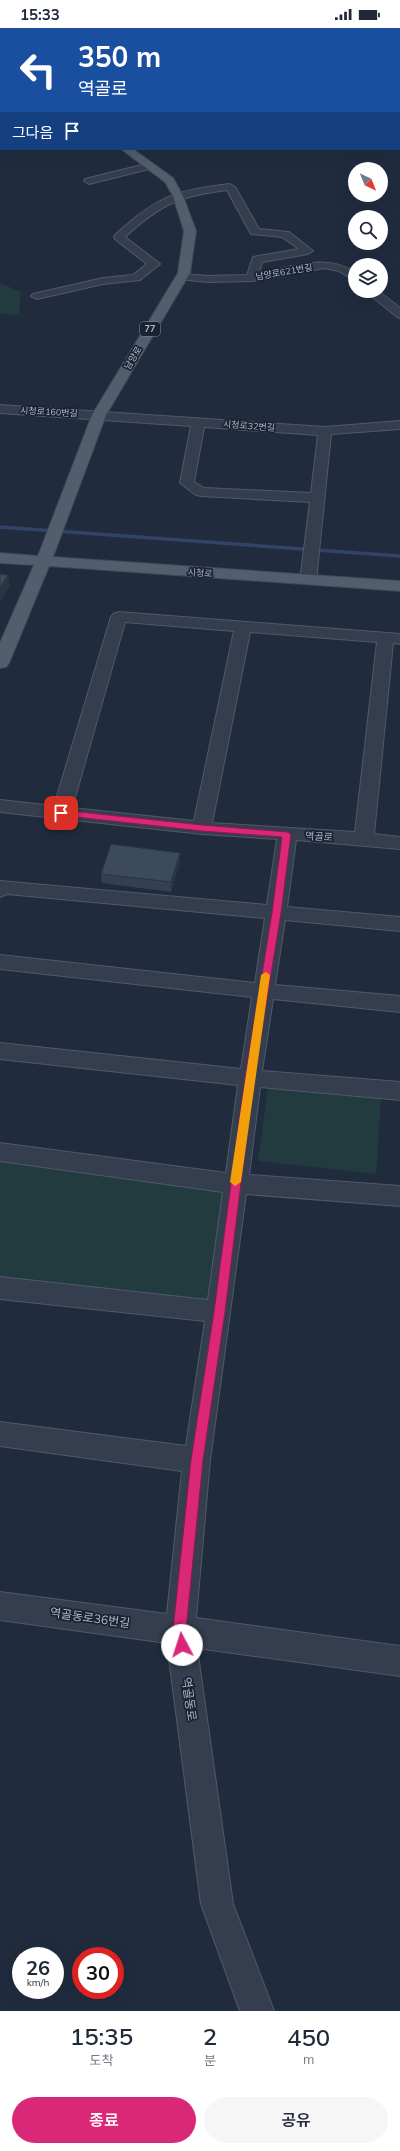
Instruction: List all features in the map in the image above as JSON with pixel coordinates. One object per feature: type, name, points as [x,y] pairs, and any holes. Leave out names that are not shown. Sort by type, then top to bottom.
[{"type":"main road","name":"남양로","points":[[43,562],[47,546],[99,415],[184,273],[190,231],[178,196],[169,180],[127,150]]},
{"type":"main road","name":"시청로","points":[[0,558],[308,581],[400,586]]},
{"type":"main road","points":[[0,663],[43,562]]},
{"type":"street","points":[[89,181],[150,166]]},
{"type":"street","points":[[37,296],[103,281],[136,278],[154,264],[119,237],[158,205],[178,196],[195,192],[230,187],[256,232],[257,259]]},
{"type":"street","name":"남양로621번길","points":[[256,232],[285,234],[308,251],[257,259],[252,278],[325,265],[342,268],[348,273]]},
{"type":"street","points":[[182,277],[208,279],[252,278]]},
{"type":"street","points":[[380,298],[400,314]]},
{"type":"street","name":"시청로160번길","points":[[0,409],[99,415]]},
{"type":"street","name":"시청로32번길","points":[[99,415],[325,431],[400,425]]},
{"type":"street","points":[[198,422],[187,483],[201,492],[317,498]]},
{"type":"street","points":[[308,581],[325,431]]},
{"type":"street","points":[[61,813],[119,617],[393,638],[364,839]]},
{"type":"street","points":[[202,828],[243,626]]},
{"type":"street","name":"역골로","points":[[0,806],[202,828],[364,839],[400,843]]},
{"type":"street","name":"역골동로","points":[[257,2011],[217,1904],[180,1630],[197,1460],[219,1312],[250,1078],[287,834]]},
{"type":"street","points":[[0,890],[1,887],[400,924]]},
{"type":"street","points":[[0,962],[263,991],[400,1004]]},
{"type":"street","points":[[0,1051],[250,1078],[400,1091]]},
{"type":"street","points":[[0,1152],[235,1184],[400,1196]]},
{"type":"street","points":[[0,1288],[219,1312]]},
{"type":"street","points":[[0,1434],[197,1460]]},
{"type":"street","name":"역골동로36번길","points":[[0,1606],[400,1661]]},
{"type":"green space","points":[[0,283],[21,292],[19,315],[0,314]]},
{"type":"green space","points":[[268,1088],[381,1099],[376,1174],[258,1161]]},
{"type":"green space","points":[[0,1160],[223,1190],[211,1301],[0,1276]]},
{"type":"building","points":[[0,574],[8,575],[0,588]]},
{"type":"building","points":[[111,844],[180,853],[171,882],[101,874]]},
{"type":"waterway","points":[[0,527],[400,556]]},
{"type":"slow traffic","points":[[235,1182],[266,975]]},
{"type":"route","points":[[61,813],[202,828],[287,834],[250,1078],[219,1312],[197,1460],[180,1630],[182,1645]]}]
